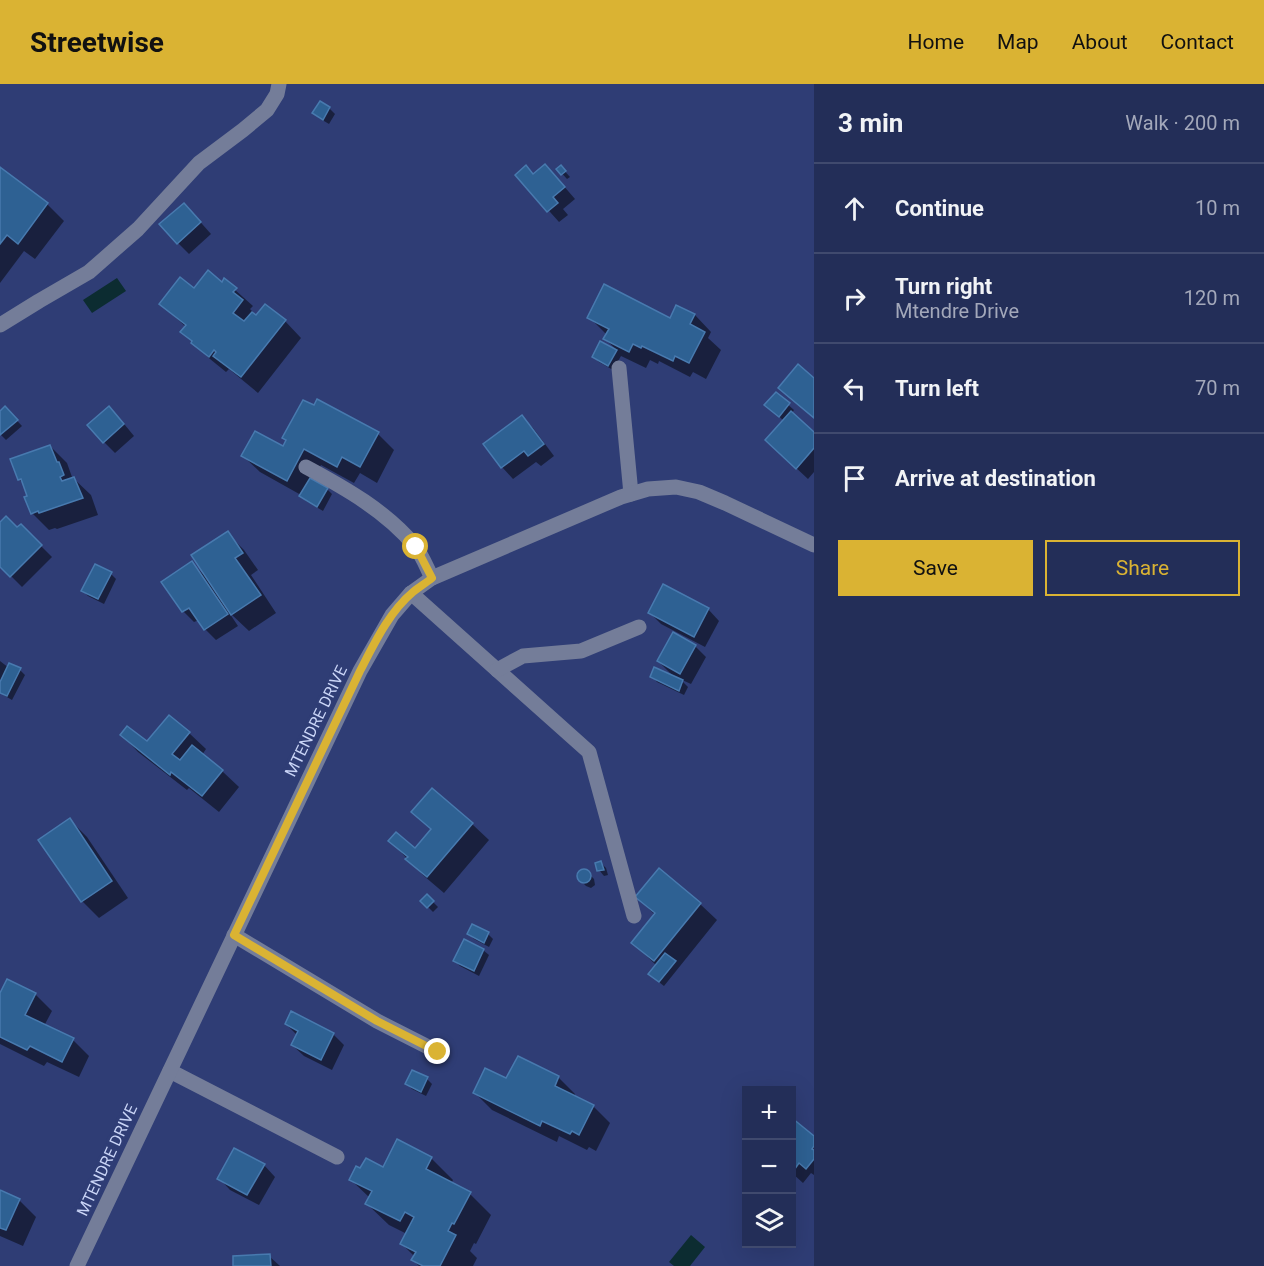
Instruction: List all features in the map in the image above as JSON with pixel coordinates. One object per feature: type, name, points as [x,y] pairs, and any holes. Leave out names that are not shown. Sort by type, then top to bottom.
[{"type":"street","points":[[0,326],[89,272],[138,229],[199,163],[267,110],[278,94],[279,84]]},
{"type":"street","points":[[618,368],[631,494]]},
{"type":"street","points":[[306,467],[342,486],[386,517],[416,547],[432,578]]},
{"type":"street","name":"MTENDRE DRIVE","points":[[77,1266],[360,671],[392,615],[411,593],[432,578],[621,497],[648,489],[676,487],[699,492],[814,545]]},
{"type":"street","points":[[411,593],[589,752],[634,916]]},
{"type":"street","points":[[496,670],[523,656],[581,651],[639,627]]},
{"type":"street","points":[[234,935],[377,1021],[438,1052]]},
{"type":"street","points":[[170,1071],[337,1157]]},
{"type":"shaded area","points":[[117,278],[126,291],[92,313],[83,300]]},
{"type":"shaded area","points":[[691,1235],[705,1247],[690,1266],[674,1266],[669,1262]]},
{"type":"building","points":[[320,101],[330,107],[323,120],[312,113]]},
{"type":"building","points":[[545,164],[565,187],[553,197],[558,203],[547,212],[515,175],[526,165],[533,174]]},
{"type":"building","points":[[561,165],[566,171],[561,175],[556,169]]},
{"type":"building","points":[[0,167],[48,203],[18,244],[7,235],[0,244]]},
{"type":"building","points":[[184,203],[201,222],[177,244],[159,224]]},
{"type":"building","points":[[208,270],[222,282],[224,278],[237,288],[233,292],[243,300],[233,313],[244,321],[252,312],[256,315],[265,304],[286,320],[241,377],[213,356],[216,352],[214,350],[209,357],[191,343],[192,341],[180,332],[186,325],[159,304],[180,277],[194,288]]},
{"type":"building","points":[[604,284],[670,318],[676,305],[695,314],[690,324],[705,332],[689,363],[675,356],[673,361],[633,344],[629,352],[603,339],[609,329],[587,318]]},
{"type":"building","points":[[600,341],[617,350],[608,366],[592,357]]},
{"type":"building","points":[[798,364],[814,378],[814,418],[778,388]]},
{"type":"building","points":[[776,392],[790,403],[779,417],[764,405]]},
{"type":"building","points":[[317,399],[379,432],[360,467],[342,457],[337,467],[304,449],[287,481],[241,456],[255,431],[283,446],[286,440],[282,438],[303,400],[314,405]]},
{"type":"building","points":[[5,406],[18,420],[0,435],[0,411]]},
{"type":"building","points":[[109,406],[124,424],[103,443],[87,425]]},
{"type":"building","points":[[791,411],[814,432],[814,448],[796,469],[765,440]]},
{"type":"building","points":[[522,415],[544,444],[528,456],[524,451],[501,468],[483,444]]},
{"type":"building","points":[[50,445],[64,475],[60,477],[62,481],[74,477],[83,498],[31,514],[24,497],[27,496],[21,479],[18,480],[10,459]]},
{"type":"building","points":[[310,478],[328,488],[317,507],[299,496]]},
{"type":"building","points":[[6,516],[17,527],[21,524],[42,545],[10,577],[0,567],[0,522]]},
{"type":"building","points":[[228,531],[243,553],[235,558],[261,595],[231,615],[191,555]]},
{"type":"building","points":[[192,561],[228,614],[204,630],[189,608],[182,612],[161,582]]},
{"type":"building","points":[[95,564],[112,572],[98,599],[81,591]]},
{"type":"building","points":[[663,584],[709,608],[694,637],[648,613]]},
{"type":"building","points":[[673,632],[696,645],[680,674],[657,661]]},
{"type":"building","points":[[9,663],[21,668],[7,696],[0,693],[0,682]]},
{"type":"building","points":[[654,667],[683,680],[679,691],[650,677]]},
{"type":"building","points":[[169,715],[190,732],[172,754],[180,760],[192,745],[223,770],[202,796],[171,772],[170,775],[120,735],[127,726],[147,741]]},
{"type":"building","points":[[432,788],[473,823],[427,877],[405,859],[408,857],[388,841],[396,832],[415,848],[431,829],[411,812]]},
{"type":"building","points":[[70,818],[112,881],[81,902],[38,840]]},
{"type":"building","points":[[601,861],[604,870],[597,871],[595,863]]},
{"type":"building","points":[[659,868],[701,903],[654,961],[631,943],[655,913],[635,897]]},
{"type":"building","points":[[584,869],[589,871],[591,876],[589,881],[584,883],[579,881],[577,876],[579,871]]},
{"type":"building","points":[[427,894],[434,901],[427,908],[420,901]]},
{"type":"building","points":[[472,924],[489,932],[484,943],[467,934]]},
{"type":"building","points":[[464,939],[484,949],[474,971],[453,961]]},
{"type":"building","points":[[665,953],[676,961],[659,982],[648,974]]},
{"type":"building","points":[[7,979],[36,993],[25,1015],[74,1038],[62,1062],[30,1046],[27,1050],[0,1037],[0,993]]},
{"type":"building","points":[[291,1011],[334,1033],[321,1060],[291,1045],[298,1031],[285,1024]]},
{"type":"building","points":[[518,1056],[559,1076],[555,1086],[594,1105],[579,1135],[572,1131],[570,1134],[542,1121],[540,1126],[473,1093],[485,1068],[506,1078]]},
{"type":"building","points":[[412,1070],[428,1077],[421,1092],[405,1084]]},
{"type":"building","points":[[796,1121],[814,1136],[812,1149],[814,1159],[806,1169],[799,1163],[796,1167]]},
{"type":"building","points":[[397,1139],[432,1157],[426,1169],[471,1192],[448,1231],[456,1235],[440,1266],[423,1266],[411,1260],[416,1252],[400,1244],[414,1217],[405,1212],[400,1221],[365,1204],[372,1191],[349,1180],[356,1166],[360,1168],[366,1158],[383,1167]]},
{"type":"building","points":[[234,1148],[265,1164],[247,1195],[217,1179]]},
{"type":"building","points":[[0,1190],[20,1199],[6,1230],[0,1228]]},
{"type":"building","points":[[270,1254],[271,1266],[233,1266],[233,1256]]},
{"type":"route","points":[[416,547],[432,578],[411,593],[392,615],[376,642],[234,935],[377,1021],[438,1052]]}]
